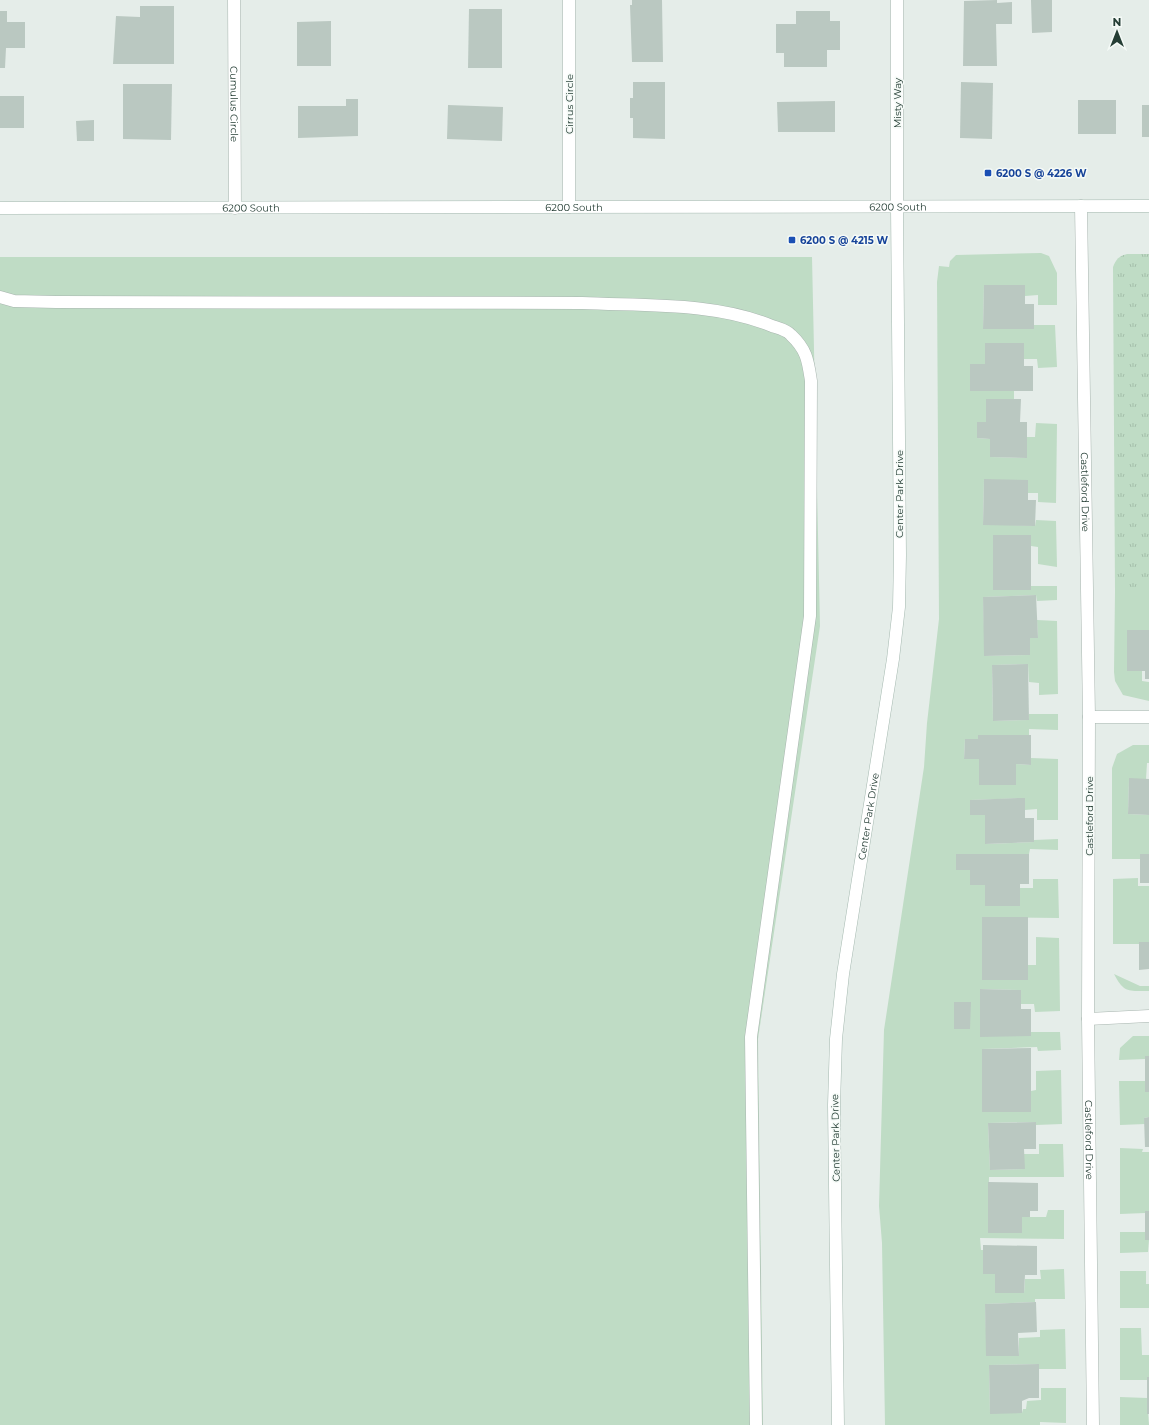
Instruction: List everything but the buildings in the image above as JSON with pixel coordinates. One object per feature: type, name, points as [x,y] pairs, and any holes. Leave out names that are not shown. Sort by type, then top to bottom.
[{"type":"street","name":"Cumulus Circle","points":[[234,0],[235,208]]},
{"type":"street","name":"Cirrus Circle","points":[[569,0],[569,207]]},
{"type":"street","name":"Misty Way","points":[[896,0],[897,207]]},
{"type":"street","name":"Castleford Drive","points":[[1081,206],[1089,717],[1088,1019],[1093,1425]]},
{"type":"street","name":"6200 South","points":[[0,208],[1149,206]]},
{"type":"street","name":"Center Park Drive","points":[[838,1425],[834,1105],[836,1039],[843,974],[893,659],[898,607],[900,555],[897,207]]},
{"type":"street","points":[[0,297],[14,301],[56,302],[582,303],[713,310],[752,318],[790,334],[801,346],[808,358],[811,381],[810,616],[751,1037],[756,1425]]},
{"type":"street","points":[[1089,717],[1149,717]]},
{"type":"street","points":[[1088,1019],[1149,1016]]},
{"type":"green space","points":[[1041,253],[1049,256],[1057,273],[1057,305],[1038,305],[1038,295],[1025,296],[1025,285],[984,285],[983,329],[1033,329],[1034,325],[1055,325],[1057,367],[1038,368],[1037,359],[1024,359],[1023,343],[985,343],[985,364],[970,364],[970,391],[1014,391],[1014,399],[986,399],[986,422],[977,422],[977,438],[990,439],[990,457],[1026,458],[1027,437],[1035,437],[1036,423],[1057,424],[1056,503],[1038,502],[1038,493],[1028,493],[984,479],[983,524],[1035,526],[1036,520],[1056,521],[1057,567],[1038,564],[1038,547],[1031,546],[1031,535],[993,535],[993,590],[1031,590],[1031,586],[1057,586],[1057,600],[1037,601],[1036,595],[983,597],[985,656],[1030,655],[1030,638],[1038,638],[1037,620],[1057,621],[1058,694],[1039,695],[1039,683],[1029,682],[1028,664],[993,665],[992,668],[993,721],[1029,720],[1029,714],[1058,714],[1058,730],[1029,729],[1029,735],[978,735],[978,739],[965,739],[964,758],[979,759],[979,785],[1016,785],[1016,764],[1031,765],[1031,758],[1058,759],[1058,820],[1037,820],[1037,809],[1025,810],[1025,798],[970,800],[970,815],[985,815],[986,844],[1034,842],[1034,840],[1058,839],[1058,850],[1030,849],[1029,854],[956,854],[956,870],[970,870],[971,885],[985,885],[985,906],[1020,906],[1020,888],[1033,888],[1033,879],[1058,879],[1059,918],[982,917],[982,980],[1028,980],[1028,965],[1036,965],[1036,937],[1059,938],[1060,1011],[1035,1012],[1034,1004],[1021,1004],[1020,990],[980,989],[980,1036],[1031,1036],[1031,1032],[1060,1032],[1061,1050],[1038,1051],[1037,1047],[982,1049],[982,1112],[1031,1112],[1031,1091],[1036,1090],[1036,1071],[1061,1070],[1062,1124],[1036,1125],[1035,1122],[988,1123],[990,1170],[1024,1169],[1024,1154],[1039,1154],[1039,1144],[1063,1144],[1064,1177],[989,1177],[988,1233],[1022,1233],[1022,1217],[1046,1217],[1048,1210],[1064,1210],[1064,1239],[980,1238],[981,1250],[983,1250],[983,1274],[995,1274],[995,1293],[1024,1293],[1025,1279],[1041,1279],[1040,1270],[1064,1269],[1065,1299],[1035,1299],[1035,1302],[985,1304],[987,1356],[1019,1356],[1019,1338],[1040,1337],[1040,1330],[1065,1329],[1066,1369],[1039,1369],[1038,1364],[989,1365],[990,1413],[1022,1413],[1023,1409],[1026,1409],[1027,1401],[1041,1400],[1041,1388],[1066,1388],[1066,1423],[1040,1422],[1040,1425],[885,1425],[882,1243],[879,1206],[884,1030],[924,767],[927,723],[939,619],[937,282],[939,266],[949,267],[950,261],[956,255]]},
{"type":"green space","points":[[1127,254],[1149,254],[1149,592],[1115,592],[1113,267],[1118,258]]},
{"type":"green space","points":[[0,257],[812,257],[820,626],[758,1039],[763,1425],[0,1425]]},
{"type":"green space","points":[[1115,592],[1149,592],[1149,630],[1127,630],[1127,671],[1142,671],[1142,681],[1149,682],[1149,701],[1123,695],[1115,681]]},
{"type":"green space","points":[[1133,745],[1149,745],[1149,763],[1147,763],[1146,779],[1129,779],[1128,814],[1149,815],[1149,854],[1140,854],[1140,859],[1112,859],[1112,768],[1117,754]]},
{"type":"green space","points":[[1138,878],[1138,886],[1149,886],[1149,942],[1139,942],[1139,944],[1113,944],[1113,879]]},
{"type":"green space","points":[[1114,974],[1140,986],[1149,986],[1149,991],[1127,990],[1121,985]]},
{"type":"green space","points":[[1133,1036],[1149,1036],[1149,1056],[1145,1056],[1145,1059],[1119,1060],[1120,1048]]},
{"type":"green space","points":[[1119,1081],[1145,1081],[1145,1092],[1149,1092],[1149,1117],[1144,1118],[1145,1124],[1120,1125]]},
{"type":"green space","points":[[1120,1148],[1143,1149],[1142,1152],[1149,1152],[1149,1211],[1145,1213],[1120,1214]]},
{"type":"green space","points":[[1120,1232],[1146,1232],[1149,1240],[1148,1252],[1120,1253]]},
{"type":"green space","points":[[1120,1271],[1146,1271],[1146,1284],[1149,1284],[1149,1308],[1120,1308]]},
{"type":"green space","points":[[1120,1328],[1141,1328],[1142,1355],[1149,1355],[1149,1377],[1147,1380],[1120,1380]]},
{"type":"green space","points":[[1120,1397],[1147,1398],[1149,1425],[1120,1425]]},
{"type":"place","name":"6200 S @ 4226 W","points":[[988,173]]},
{"type":"place","name":"6200 S @ 4215 W","points":[[792,240]]}]
